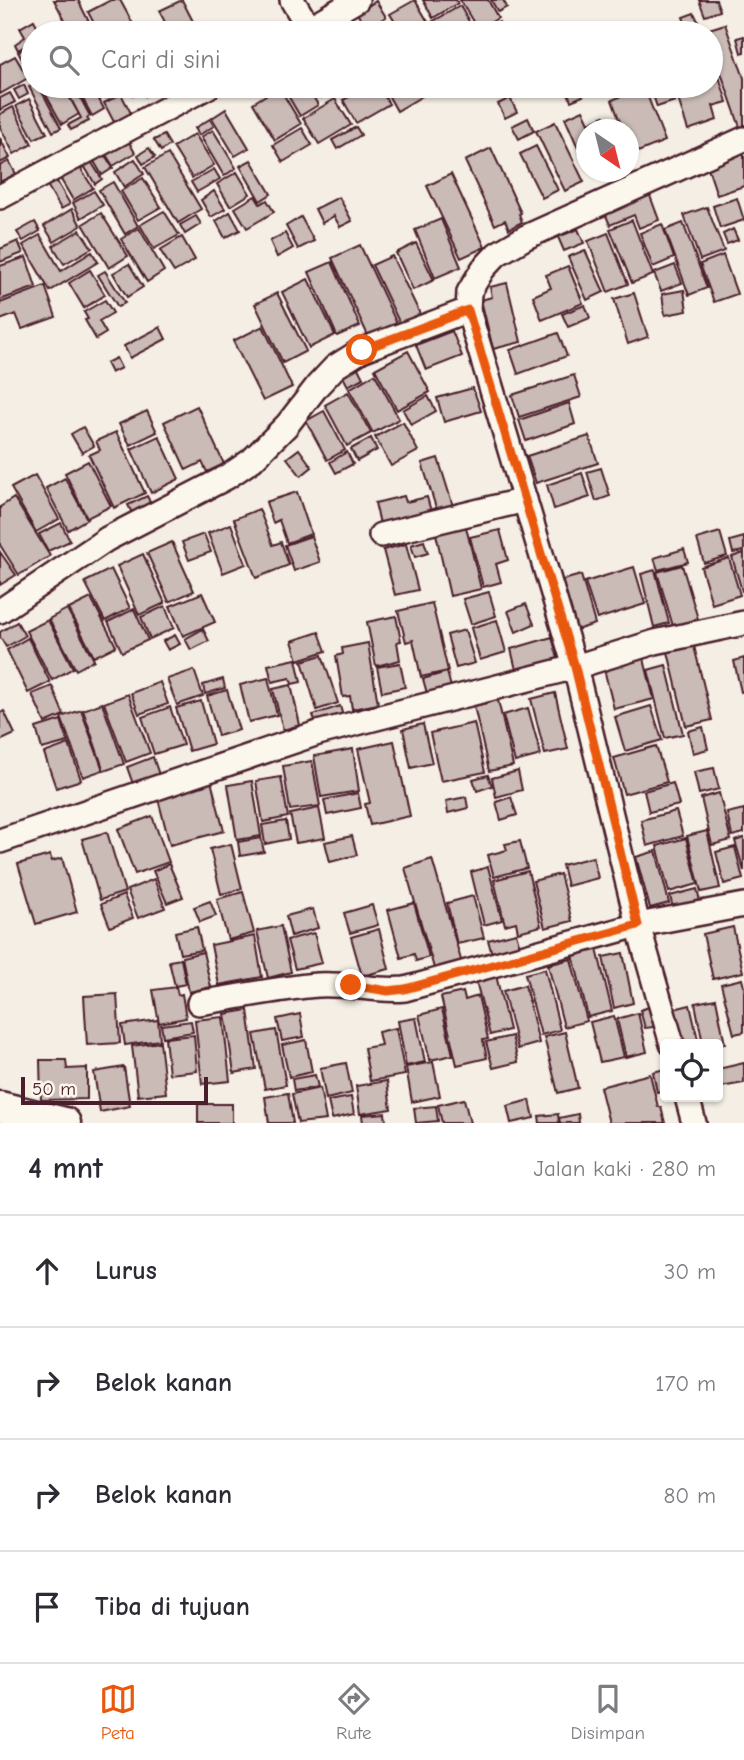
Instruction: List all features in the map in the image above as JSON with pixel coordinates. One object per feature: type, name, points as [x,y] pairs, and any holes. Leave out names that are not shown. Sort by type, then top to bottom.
[{"type":"street","points":[[292,0],[300,21]]},
{"type":"street","points":[[321,21],[357,0]]},
{"type":"street","points":[[0,197],[186,98]]},
{"type":"street","points":[[671,1039],[638,925],[575,667],[468,310],[469,292],[483,269],[497,254],[526,237],[744,139]]},
{"type":"street","points":[[0,611],[107,540],[227,477],[252,460],[287,425],[335,367],[362,350],[468,310]]},
{"type":"street","points":[[381,535],[525,500]]},
{"type":"street","points":[[0,841],[318,733],[575,667],[655,642],[744,623]]},
{"type":"street","points":[[199,1003],[318,985],[351,985],[388,991],[405,989],[638,925],[744,905]]},
{"type":"street","points":[[688,1102],[694,1123]]},
{"type":"street","points":[[0,1107],[65,1123]]},
{"type":"building","points":[[54,0],[78,0],[88,21],[65,21]]},
{"type":"building","points":[[111,0],[120,0],[131,21],[93,21],[88,12]]},
{"type":"building","points":[[182,0],[193,21],[164,21],[159,11]]},
{"type":"building","points":[[415,0],[427,21],[394,21],[390,14]]},
{"type":"building","points":[[423,0],[456,0],[458,3],[433,18]]},
{"type":"building","points":[[460,0],[488,0],[498,18],[493,21],[473,21]]},
{"type":"building","points":[[491,0],[503,0],[507,7],[498,12]]},
{"type":"building","points":[[699,0],[716,0],[720,11],[705,16]]},
{"type":"building","points":[[376,1],[386,17],[379,21],[362,21],[357,13]]},
{"type":"building","points":[[460,6],[469,21],[434,21]]},
{"type":"building","points":[[694,13],[698,21],[685,21],[683,17]]},
{"type":"building","points":[[723,25],[744,78],[744,129],[741,130],[723,78]]},
{"type":"building","points":[[744,36],[744,52],[741,53],[737,38]]},
{"type":"building","points":[[21,40],[21,48],[18,50],[15,44]]},
{"type":"building","points":[[15,56],[21,66],[21,82],[0,94],[0,64]]},
{"type":"building","points":[[21,86],[21,98],[19,99],[14,90]]},
{"type":"building","points":[[723,89],[727,102],[713,106],[717,120],[688,130],[678,98],[723,98]]},
{"type":"building","points":[[10,93],[15,102],[0,110],[0,98]]},
{"type":"building","points":[[35,98],[45,98],[61,128],[53,132]]},
{"type":"building","points":[[48,98],[70,98],[79,114],[62,124]]},
{"type":"building","points":[[70,98],[80,98],[90,116],[87,118],[89,121],[71,130],[68,125],[81,118]]},
{"type":"building","points":[[82,98],[98,98],[104,109],[92,116]]},
{"type":"building","points":[[113,98],[123,98],[132,115],[115,124],[104,103]]},
{"type":"building","points":[[261,98],[286,98],[301,124],[275,140],[253,103]]},
{"type":"building","points":[[289,98],[314,98],[318,105],[300,116]]},
{"type":"building","points":[[386,98],[389,104],[356,123],[343,100]]},
{"type":"building","points":[[390,98],[419,98],[397,111]]},
{"type":"building","points":[[510,98],[517,112],[505,118],[498,104]]},
{"type":"building","points":[[648,98],[665,141],[639,152],[639,119],[619,119],[612,100]]},
{"type":"building","points":[[654,98],[674,98],[675,101],[657,107]]},
{"type":"building","points":[[29,99],[47,133],[34,139],[16,106]]},
{"type":"building","points":[[335,99],[351,125],[319,144],[303,118]]},
{"type":"building","points":[[13,107],[32,144],[14,154],[0,127],[0,114]]},
{"type":"building","points":[[226,109],[249,148],[235,156],[212,118]]},
{"type":"building","points":[[583,110],[587,119],[576,119],[576,143],[565,118]]},
{"type":"building","points":[[528,118],[534,131],[519,139],[512,126]]},
{"type":"building","points":[[210,119],[214,126],[199,135],[195,128]]},
{"type":"building","points":[[555,122],[576,165],[576,182],[584,182],[565,191],[536,131]]},
{"type":"building","points":[[356,127],[361,135],[337,149],[332,140]]},
{"type":"building","points":[[302,128],[312,145],[283,162],[273,145]]},
{"type":"building","points":[[213,130],[236,168],[224,176],[201,137]]},
{"type":"building","points":[[195,134],[214,165],[192,178],[173,147]]},
{"type":"building","points":[[164,135],[170,145],[161,151],[154,140]]},
{"type":"building","points":[[0,138],[10,158],[0,163]]},
{"type":"building","points":[[128,140],[135,153],[113,166],[105,153]]},
{"type":"building","points":[[536,146],[558,190],[542,198],[520,154]]},
{"type":"building","points":[[149,148],[155,157],[143,164],[138,155]]},
{"type":"building","points":[[491,148],[521,213],[522,222],[509,229],[505,220],[495,225],[465,161]]},
{"type":"building","points":[[744,149],[744,186],[717,195],[706,162]]},
{"type":"building","points":[[103,152],[113,168],[102,175],[92,158]]},
{"type":"building","points":[[168,154],[201,209],[178,223],[145,167]]},
{"type":"building","points":[[135,159],[144,174],[124,187],[115,172]]},
{"type":"building","points":[[90,160],[102,179],[95,184],[83,164]]},
{"type":"building","points":[[251,160],[271,194],[260,201],[240,166]]},
{"type":"building","points":[[9,161],[16,174],[0,182],[0,166]]},
{"type":"building","points":[[79,166],[93,188],[73,200],[60,178]]},
{"type":"building","points":[[214,169],[220,179],[197,192],[191,182]]},
{"type":"building","points":[[237,172],[250,194],[230,206],[217,184]]},
{"type":"building","points":[[451,174],[485,247],[461,258],[427,186]]},
{"type":"building","points":[[143,178],[161,207],[138,220],[121,191]]},
{"type":"building","points":[[56,180],[70,204],[61,209],[47,185]]},
{"type":"building","points":[[113,182],[138,226],[125,234],[99,190]]},
{"type":"building","points":[[94,191],[103,205],[81,218],[73,203]]},
{"type":"building","points":[[214,191],[225,209],[211,217],[201,200]]},
{"type":"building","points":[[649,193],[659,220],[639,228],[634,215],[610,225],[604,211]]},
{"type":"building","points":[[255,196],[260,204],[267,200],[274,212],[247,228],[235,208]]},
{"type":"building","points":[[339,197],[352,221],[340,227],[334,216],[322,223],[315,209]]},
{"type":"building","points":[[737,198],[744,220],[720,228],[713,206]]},
{"type":"building","points":[[707,207],[724,251],[700,260],[684,215]]},
{"type":"building","points":[[72,209],[81,226],[54,242],[44,226]]},
{"type":"building","points":[[164,211],[179,235],[154,249],[140,225]]},
{"type":"building","points":[[230,212],[240,230],[225,238],[216,221]]},
{"type":"building","points":[[101,213],[128,256],[109,268],[83,224]]},
{"type":"building","points":[[196,216],[201,224],[185,234],[180,225]]},
{"type":"building","points":[[301,217],[314,241],[298,249],[286,226]]},
{"type":"building","points":[[441,219],[461,267],[435,278],[415,230]]},
{"type":"building","points":[[632,220],[653,275],[632,283],[610,229]]},
{"type":"building","points":[[35,222],[40,231],[23,241],[17,232]]},
{"type":"building","points":[[683,223],[707,288],[689,295],[665,230]]},
{"type":"building","points":[[662,224],[674,258],[653,267],[640,233]]},
{"type":"building","points":[[139,228],[164,271],[147,282],[121,239]]},
{"type":"building","points":[[578,229],[584,243],[564,251],[558,237]]},
{"type":"building","points":[[733,229],[738,240],[727,244],[723,234]]},
{"type":"building","points":[[80,230],[92,248],[64,264],[53,246]]},
{"type":"building","points":[[285,233],[293,248],[277,257],[270,241]]},
{"type":"building","points":[[608,233],[628,284],[608,292],[588,241]]},
{"type":"building","points":[[40,235],[61,271],[92,252],[98,262],[50,291],[23,245]]},
{"type":"building","points":[[182,237],[195,260],[174,272],[160,250]]},
{"type":"building","points":[[18,241],[23,253],[0,262],[0,249]]},
{"type":"building","points":[[416,243],[434,280],[413,290],[396,253]]},
{"type":"building","points":[[360,245],[398,326],[370,340],[332,258]]},
{"type":"building","points":[[585,250],[604,292],[587,300],[568,257]]},
{"type":"building","points":[[723,255],[737,294],[714,302],[700,264]]},
{"type":"building","points":[[392,256],[421,316],[401,326],[372,265]]},
{"type":"building","points":[[26,257],[36,287],[0,300],[0,266]]},
{"type":"building","points":[[332,262],[360,326],[337,336],[309,272]]},
{"type":"building","points":[[129,264],[143,287],[127,297],[113,273]]},
{"type":"building","points":[[675,265],[682,283],[661,291],[654,273]]},
{"type":"building","points":[[568,266],[583,303],[542,320],[533,296],[551,288],[546,275]]},
{"type":"building","points":[[90,270],[105,295],[84,308],[69,283]]},
{"type":"building","points":[[105,271],[125,303],[118,307],[98,275]]},
{"type":"building","points":[[308,279],[335,335],[309,348],[282,292]]},
{"type":"building","points":[[507,283],[521,342],[493,349],[481,300],[492,297],[490,287]]},
{"type":"building","points":[[45,286],[56,317],[22,329],[16,314],[0,320],[0,303]]},
{"type":"building","points":[[684,290],[687,311],[665,315],[662,294]]},
{"type":"building","points":[[277,293],[306,351],[283,363],[255,304]]},
{"type":"building","points":[[634,293],[648,337],[628,344],[614,299]]},
{"type":"building","points":[[105,300],[113,313],[99,321],[106,333],[96,339],[85,320],[88,319],[84,312]]},
{"type":"building","points":[[585,305],[590,318],[568,327],[562,314]]},
{"type":"building","points":[[263,326],[292,387],[263,401],[233,341]]},
{"type":"building","points":[[160,327],[166,339],[130,358],[124,346]]},
{"type":"building","points":[[452,331],[462,356],[426,370],[416,345]]},
{"type":"building","points":[[558,333],[567,356],[518,374],[510,350]]},
{"type":"building","points":[[408,351],[430,392],[397,410],[375,369]]},
{"type":"building","points":[[116,358],[121,368],[111,373],[106,363]]},
{"type":"building","points":[[356,364],[363,378],[348,386],[341,373]]},
{"type":"building","points":[[375,374],[399,419],[373,433],[349,389]]},
{"type":"building","points":[[574,375],[581,397],[519,417],[512,395]]},
{"type":"building","points":[[473,388],[481,411],[444,422],[437,398]]},
{"type":"building","points":[[348,392],[371,433],[347,446],[325,405]]},
{"type":"building","points":[[428,396],[436,411],[411,425],[403,410]]},
{"type":"building","points":[[569,403],[575,424],[526,441],[519,420]]},
{"type":"building","points":[[197,406],[224,464],[207,472],[202,462],[186,470],[164,422]]},
{"type":"building","points":[[147,411],[157,432],[130,445],[119,424]]},
{"type":"building","points":[[324,411],[345,450],[327,460],[306,421]]},
{"type":"building","points":[[403,422],[418,451],[391,466],[375,437]]},
{"type":"building","points":[[83,427],[94,446],[82,453],[71,434]]},
{"type":"building","points":[[116,432],[145,493],[114,508],[89,455],[100,450],[96,441]]},
{"type":"building","points":[[159,436],[179,479],[151,493],[131,449]]},
{"type":"building","points":[[589,436],[598,463],[536,483],[527,456]]},
{"type":"building","points":[[371,438],[377,450],[357,461],[351,449]]},
{"type":"building","points":[[299,449],[312,467],[301,476],[287,458]]},
{"type":"building","points":[[347,452],[353,464],[336,473],[330,462]]},
{"type":"building","points":[[438,458],[453,506],[437,511],[422,463]]},
{"type":"building","points":[[88,461],[111,506],[87,518],[65,473]]},
{"type":"building","points":[[601,468],[610,496],[596,501],[587,472]]},
{"type":"building","points":[[582,473],[590,497],[554,509],[547,485]]},
{"type":"building","points":[[35,475],[59,519],[36,532],[11,488]]},
{"type":"building","points":[[65,478],[87,519],[68,530],[46,488]]},
{"type":"building","points":[[297,492],[311,534],[287,543],[279,520],[273,523],[266,502]]},
{"type":"building","points":[[147,496],[155,512],[136,521],[128,505]]},
{"type":"building","points":[[404,496],[406,502],[427,497],[433,519],[382,532],[375,503]]},
{"type":"building","points":[[14,498],[50,556],[19,575],[0,545],[0,507]]},
{"type":"building","points":[[259,509],[273,545],[281,542],[289,565],[256,578],[234,519]]},
{"type":"building","points":[[61,523],[70,541],[48,551],[39,534]]},
{"type":"building","points":[[231,524],[246,564],[223,573],[208,533]]},
{"type":"building","points":[[466,527],[481,589],[450,596],[436,534]]},
{"type":"building","points":[[500,530],[508,560],[496,564],[501,582],[483,587],[470,537]]},
{"type":"building","points":[[720,532],[727,556],[704,563],[697,539]]},
{"type":"building","points":[[204,534],[211,552],[189,560],[182,542]]},
{"type":"building","points":[[311,536],[320,562],[294,571],[285,545]]},
{"type":"building","points":[[744,537],[744,551],[733,553],[730,541]]},
{"type":"building","points":[[424,541],[428,553],[415,557],[411,545]]},
{"type":"building","points":[[172,542],[194,591],[169,602],[147,553]]},
{"type":"building","points":[[406,544],[418,590],[395,595],[383,550]]},
{"type":"building","points":[[684,549],[688,562],[658,570],[654,558]]},
{"type":"building","points":[[0,552],[16,575],[0,585]]},
{"type":"building","points":[[744,553],[744,591],[742,591],[732,557]]},
{"type":"building","points":[[143,554],[165,603],[139,615],[117,566]]},
{"type":"building","points":[[729,558],[740,595],[712,604],[701,567]]},
{"type":"building","points":[[682,565],[698,619],[673,626],[657,572]]},
{"type":"building","points":[[634,567],[645,604],[597,619],[585,582]]},
{"type":"building","points":[[111,569],[130,608],[105,621],[85,582]]},
{"type":"building","points":[[655,570],[669,623],[654,627],[641,574]]},
{"type":"building","points":[[581,575],[595,624],[570,632],[556,582]]},
{"type":"building","points":[[489,592],[496,616],[471,624],[463,599]]},
{"type":"building","points":[[202,593],[215,622],[183,636],[170,606]]},
{"type":"building","points":[[91,598],[116,646],[94,657],[69,609]]},
{"type":"building","points":[[432,603],[448,671],[421,677],[413,640],[406,642],[398,611]]},
{"type":"building","points":[[526,604],[534,624],[516,632],[508,611]]},
{"type":"building","points":[[165,606],[174,628],[150,639],[141,617]]},
{"type":"building","points":[[67,609],[94,660],[76,670],[49,619]]},
{"type":"building","points":[[134,609],[148,640],[122,652],[108,622]]},
{"type":"building","points":[[396,616],[401,641],[397,642],[400,660],[376,666],[367,622]]},
{"type":"building","points":[[48,620],[73,668],[52,680],[26,631]]},
{"type":"building","points":[[497,620],[506,652],[480,660],[471,628]]},
{"type":"building","points":[[17,622],[25,636],[6,647],[0,632]]},
{"type":"building","points":[[203,629],[209,641],[191,650],[185,639]]},
{"type":"building","points":[[465,630],[475,663],[456,668],[447,635]]},
{"type":"building","points":[[319,632],[326,651],[298,660],[292,641]]},
{"type":"building","points":[[175,635],[180,644],[168,650],[163,641]]},
{"type":"building","points":[[552,637],[559,662],[517,674],[511,649]]},
{"type":"building","points":[[28,638],[50,682],[28,693],[7,650]]},
{"type":"building","points":[[368,643],[378,704],[352,709],[350,696],[343,697],[336,656],[343,654],[342,648]]},
{"type":"building","points":[[694,646],[712,720],[686,726],[668,652]]},
{"type":"building","points":[[322,655],[338,703],[317,710],[302,661]]},
{"type":"building","points":[[643,655],[654,699],[614,709],[603,665]]},
{"type":"building","points":[[744,658],[744,691],[741,692],[734,661]]},
{"type":"building","points":[[296,659],[301,682],[292,684],[290,678],[272,682],[268,665]]},
{"type":"building","points":[[400,663],[405,687],[382,692],[377,667]]},
{"type":"building","points":[[666,665],[683,734],[665,738],[648,670]]},
{"type":"building","points":[[194,670],[203,696],[177,705],[167,679]]},
{"type":"building","points":[[447,672],[452,691],[428,697],[423,679]]},
{"type":"building","points":[[268,678],[277,715],[249,722],[240,685]]},
{"type":"building","points":[[223,679],[225,688],[205,694],[203,685]]},
{"type":"building","points":[[160,682],[168,704],[139,714],[131,693]]},
{"type":"building","points":[[291,685],[300,725],[283,730],[273,689]]},
{"type":"building","points":[[52,686],[64,715],[45,723],[32,694]]},
{"type":"building","points":[[227,690],[239,730],[218,736],[207,696]]},
{"type":"building","points":[[555,693],[568,749],[545,754],[531,699]]},
{"type":"building","points":[[128,694],[150,753],[126,762],[104,703]]},
{"type":"building","points":[[498,700],[513,766],[489,771],[474,706]]},
{"type":"building","points":[[201,701],[213,744],[189,751],[176,708]]},
{"type":"building","points":[[102,703],[124,764],[104,771],[83,710]]},
{"type":"building","points":[[340,706],[345,723],[319,731],[313,715]]},
{"type":"building","points":[[651,706],[662,740],[625,751],[615,717]]},
{"type":"building","points":[[170,707],[183,745],[154,754],[142,717]]},
{"type":"building","points":[[528,708],[541,755],[515,762],[503,715]]},
{"type":"building","points":[[81,710],[103,770],[83,777],[61,717]]},
{"type":"building","points":[[4,711],[15,734],[0,741],[0,713]]},
{"type":"building","points":[[61,720],[68,742],[42,749],[36,728]]},
{"type":"building","points":[[474,723],[485,772],[441,781],[430,733]]},
{"type":"building","points":[[423,724],[432,763],[411,768],[403,729]]},
{"type":"building","points":[[703,727],[708,749],[693,753],[688,731]]},
{"type":"building","points":[[394,741],[410,816],[370,825],[365,804],[370,803],[358,749]]},
{"type":"building","points":[[69,744],[81,780],[56,788],[44,753]]},
{"type":"building","points":[[656,746],[667,782],[624,794],[614,758]]},
{"type":"building","points":[[353,749],[359,791],[321,797],[314,756]]},
{"type":"building","points":[[153,757],[159,775],[133,784],[127,767]]},
{"type":"building","points":[[312,761],[320,806],[290,810],[283,766]]},
{"type":"building","points":[[714,768],[719,789],[699,794],[694,772]]},
{"type":"building","points":[[518,771],[522,790],[496,797],[492,778]]},
{"type":"building","points":[[488,775],[492,786],[477,791],[473,779]]},
{"type":"building","points":[[281,777],[288,817],[263,822],[256,781]]},
{"type":"building","points":[[211,781],[224,831],[170,845],[157,795]]},
{"type":"building","points":[[252,781],[261,836],[237,840],[228,785]]},
{"type":"building","points":[[673,783],[679,805],[649,812],[644,791]]},
{"type":"building","points":[[358,793],[361,808],[327,815],[324,800]]},
{"type":"building","points":[[719,793],[731,840],[712,845],[701,798]]},
{"type":"building","points":[[466,797],[468,808],[448,813],[446,801]]},
{"type":"building","points":[[511,797],[517,815],[501,820],[496,802]]},
{"type":"building","points":[[319,808],[325,838],[296,843],[290,814]]},
{"type":"building","points":[[744,809],[744,833],[732,836],[727,813]]},
{"type":"building","points":[[676,811],[683,836],[647,846],[641,820]]},
{"type":"building","points":[[152,816],[169,862],[135,874],[118,829]]},
{"type":"building","points":[[286,821],[289,839],[265,844],[262,825]]},
{"type":"building","points":[[707,831],[720,888],[701,892],[687,836]]},
{"type":"building","points":[[107,832],[125,892],[100,900],[82,839]]},
{"type":"building","points":[[352,836],[357,855],[330,862],[325,842]]},
{"type":"building","points":[[261,838],[264,852],[240,856],[238,842]]},
{"type":"building","points":[[686,838],[698,884],[669,892],[657,846]]},
{"type":"building","points":[[744,838],[744,871],[735,841]]},
{"type":"building","points":[[520,841],[527,868],[494,877],[488,855],[507,850],[505,844]]},
{"type":"building","points":[[231,844],[242,889],[221,894],[210,849]]},
{"type":"building","points":[[735,847],[743,879],[724,884],[716,852]]},
{"type":"building","points":[[656,851],[669,903],[650,908],[636,857]]},
{"type":"building","points":[[50,855],[52,861],[62,858],[77,912],[36,924],[18,864]]},
{"type":"building","points":[[593,857],[598,878],[567,886],[562,865]]},
{"type":"building","points":[[432,859],[463,967],[436,975],[405,868]]},
{"type":"building","points":[[169,864],[183,897],[167,903],[153,871]]},
{"type":"building","points":[[488,867],[502,920],[484,925],[471,872]]},
{"type":"building","points":[[528,871],[541,926],[518,932],[516,922],[505,925],[494,880]]},
{"type":"building","points":[[560,874],[572,921],[545,928],[533,881]]},
{"type":"building","points":[[154,879],[165,908],[138,918],[127,890]]},
{"type":"building","points":[[697,889],[702,909],[675,916],[670,896]]},
{"type":"building","points":[[243,892],[254,933],[228,940],[217,899]]},
{"type":"building","points":[[124,895],[133,918],[110,927],[101,904]]},
{"type":"building","points":[[473,896],[484,938],[457,944],[447,903]]},
{"type":"building","points":[[210,901],[216,916],[200,922],[194,907]]},
{"type":"building","points":[[414,903],[429,957],[416,961],[414,954],[401,958],[388,910]]},
{"type":"building","points":[[372,905],[378,925],[350,933],[344,913]]},
{"type":"building","points":[[313,909],[318,928],[291,936],[286,916]]},
{"type":"building","points":[[281,926],[291,972],[268,978],[257,931]]},
{"type":"building","points":[[197,927],[202,950],[180,954],[175,932]]},
{"type":"building","points":[[733,927],[743,972],[713,979],[703,934]]},
{"type":"building","points":[[379,929],[389,969],[362,976],[351,937]]},
{"type":"building","points":[[314,933],[322,963],[295,969],[287,940]]},
{"type":"building","points":[[516,933],[522,954],[494,961],[488,940]]},
{"type":"building","points":[[255,936],[262,977],[219,985],[211,945]]},
{"type":"building","points":[[597,949],[612,1011],[588,1017],[573,955]]},
{"type":"building","points":[[203,952],[211,987],[189,992],[182,957]]},
{"type":"building","points":[[623,953],[633,1003],[614,1008],[603,957]]},
{"type":"building","points":[[181,959],[186,984],[175,986],[169,961]]},
{"type":"building","points":[[571,959],[587,1021],[564,1027],[548,965]]},
{"type":"building","points":[[545,969],[560,1030],[541,1035],[525,974]]},
{"type":"building","points":[[495,971],[509,1030],[490,1035],[475,977]]},
{"type":"building","points":[[742,979],[744,1032],[734,1034],[721,984]]},
{"type":"building","points":[[525,985],[539,1043],[518,1049],[503,991]]},
{"type":"building","points":[[176,987],[178,995],[182,994],[186,1018],[159,1023],[153,990]]},
{"type":"building","points":[[463,992],[465,1000],[478,996],[488,1039],[483,1040],[487,1058],[457,1065],[441,997]]},
{"type":"building","points":[[117,994],[120,1043],[87,1045],[84,996]]},
{"type":"building","points":[[716,999],[725,1044],[723,1039],[702,1039],[695,1003]]},
{"type":"building","points":[[690,1005],[698,1039],[681,1039],[674,1009]]},
{"type":"building","points":[[649,1007],[654,1027],[645,1028],[640,1010]]},
{"type":"building","points":[[442,1009],[453,1055],[430,1060],[419,1015]]},
{"type":"building","points":[[248,1010],[256,1069],[234,1073],[225,1014]]},
{"type":"building","points":[[638,1013],[647,1052],[626,1057],[617,1019]]},
{"type":"building","points":[[300,1014],[304,1037],[282,1041],[277,1019]]},
{"type":"building","points":[[614,1016],[624,1057],[600,1062],[590,1022]]},
{"type":"building","points":[[223,1017],[230,1081],[202,1084],[195,1020]]},
{"type":"building","points":[[416,1018],[425,1062],[406,1066],[398,1021]]},
{"type":"building","points":[[158,1020],[160,1040],[125,1045],[122,1025]]},
{"type":"building","points":[[191,1021],[193,1032],[163,1037],[161,1025]]},
{"type":"building","points":[[396,1028],[405,1075],[370,1081],[364,1048],[381,1045],[378,1032]]},
{"type":"building","points":[[276,1030],[286,1085],[265,1089],[254,1034]]},
{"type":"building","points":[[565,1032],[578,1088],[558,1093],[544,1037]]},
{"type":"building","points":[[194,1035],[197,1071],[169,1074],[165,1038]]},
{"type":"building","points":[[512,1036],[518,1062],[493,1068],[486,1042]]},
{"type":"building","points":[[306,1040],[312,1072],[289,1077],[282,1045]]},
{"type":"building","points":[[160,1042],[166,1093],[138,1096],[132,1046]]},
{"type":"building","points":[[40,1060],[66,1060],[67,1069],[87,1068],[87,1099],[41,1100]]},
{"type":"building","points":[[433,1062],[440,1096],[412,1102],[406,1067]]},
{"type":"building","points":[[346,1063],[352,1093],[326,1099],[320,1068]]},
{"type":"building","points":[[744,1063],[744,1083],[723,1087],[723,1068]]},
{"type":"building","points":[[124,1067],[130,1106],[100,1112],[94,1072]]},
{"type":"building","points":[[660,1070],[660,1091],[657,1092],[653,1072]]},
{"type":"building","points":[[650,1074],[665,1123],[609,1123],[600,1087]]},
{"type":"building","points":[[315,1075],[318,1087],[294,1091],[292,1079]]},
{"type":"building","points":[[387,1081],[391,1109],[360,1114],[356,1086]]},
{"type":"building","points":[[320,1088],[326,1120],[298,1123],[292,1094]]},
{"type":"building","points":[[288,1093],[293,1123],[269,1123],[265,1097]]},
{"type":"building","points":[[351,1097],[354,1114],[332,1119],[328,1101]]},
{"type":"building","points":[[464,1099],[470,1123],[442,1123],[438,1105]]},
{"type":"building","points":[[530,1100],[534,1118],[511,1123],[507,1106]]},
{"type":"building","points":[[198,1104],[232,1104],[232,1123],[198,1123]]},
{"type":"building","points":[[436,1106],[438,1121],[416,1123],[414,1108]]},
{"type":"building","points":[[385,1113],[386,1122],[363,1123],[362,1115]]},
{"type":"building","points":[[558,1114],[559,1123],[540,1123],[539,1116]]},
{"type":"building","points":[[578,1114],[579,1123],[560,1123],[559,1118]]},
{"type":"route","points":[[351,985],[388,991],[405,989],[638,925],[575,667],[468,310],[362,350]]}]
